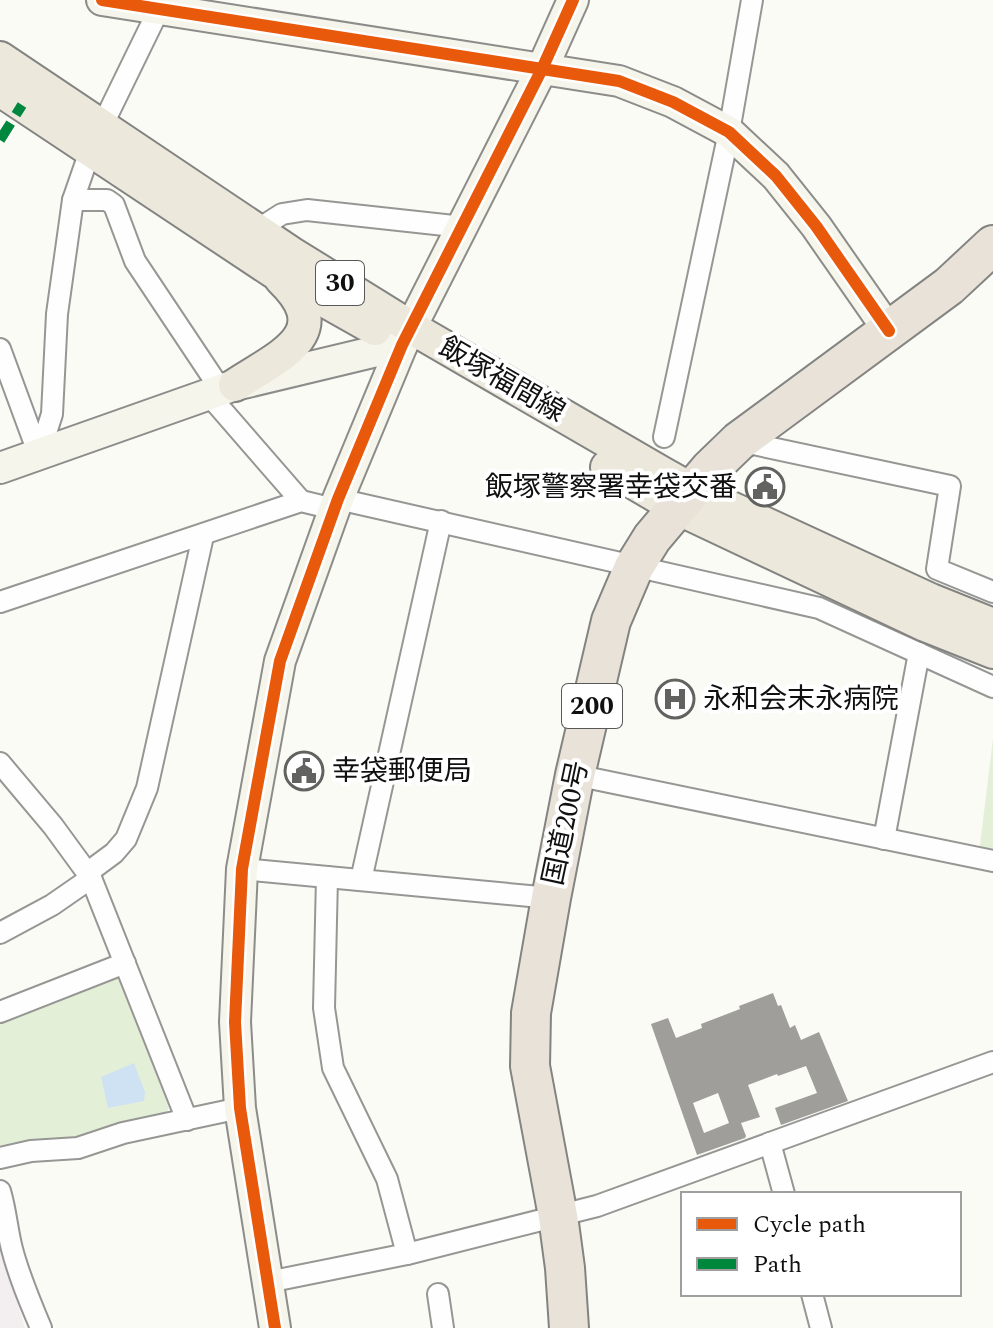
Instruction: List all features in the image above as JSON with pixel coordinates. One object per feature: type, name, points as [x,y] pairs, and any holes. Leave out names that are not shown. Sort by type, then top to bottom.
[{"type":"highway","name":"国道200号","points":[[569,1328],[558,1216],[530,1066],[531,1013],[575,775],[611,621],[634,567],[652,538],[739,441],[949,286],[993,245]]},
{"type":"main road","name":"飯塚福間線","points":[[0,58],[96,138],[274,272],[407,337],[684,499],[925,625],[993,652]]},
{"type":"main road","name":"飯塚福間線","points":[[0,90],[96,138],[257,230],[407,337]]},
{"type":"main road","points":[[222,390],[295,345],[302,334],[303,307],[298,295],[274,272]]},
{"type":"main road","name":"飯塚福間線","points":[[684,499],[993,625]]},
{"type":"street","points":[[102,0],[619,81],[673,102],[729,132],[776,176],[816,226],[889,331]]},
{"type":"street","points":[[275,1328],[240,1108],[235,1022],[242,869],[280,661],[336,504],[407,337],[542,69],[573,0]]},
{"type":"street","points":[[664,437],[729,132],[752,0]]},
{"type":"street","points":[[39,455],[52,414],[57,314],[73,200],[96,138],[160,7]]},
{"type":"street","points":[[73,200],[107,200],[114,205],[135,261],[301,501]]},
{"type":"street","points":[[257,230],[282,214],[307,210],[463,227]]},
{"type":"street","points":[[0,468],[222,390],[407,337]]},
{"type":"street","points":[[0,349],[39,455]]},
{"type":"street","points":[[739,441],[950,486],[937,569],[993,592]]},
{"type":"street","points":[[0,602],[301,501],[441,521],[819,608],[993,687]]},
{"type":"street","points":[[361,880],[441,521]]},
{"type":"street","points":[[0,933],[52,905],[114,853],[126,839],[147,788],[203,536]]},
{"type":"street","points":[[884,839],[919,653]]},
{"type":"street","points":[[0,763],[89,875],[187,1120]]},
{"type":"street","points":[[575,775],[993,861]]},
{"type":"street","points":[[242,869],[551,898]]},
{"type":"street","points":[[327,877],[324,1008],[333,1068],[387,1179],[407,1254]]},
{"type":"street","points":[[0,1012],[125,963]]},
{"type":"street","points":[[268,1282],[407,1254],[597,1206],[993,1062]]},
{"type":"street","points":[[0,1158],[31,1151],[78,1148],[123,1133],[240,1108]]},
{"type":"street","points":[[770,1143],[783,1192]]},
{"type":"street","points":[[0,1191],[22,1285],[41,1328]]},
{"type":"street","points":[[438,1294],[443,1328]]},
{"type":"street","points":[[813,1296],[821,1328]]},
{"type":"shaded area","points":[[0,1247],[25,1328],[0,1328]]},
{"type":"green space","points":[[993,739],[993,856],[979,853]]},
{"type":"green space","points":[[108,976],[119,979],[169,1108],[166,1112],[70,1138],[0,1147],[0,1018]]},
{"type":"water","points":[[134,1063],[145,1092],[144,1101],[108,1108],[101,1077]]},
{"type":"building","points":[[773,993],[790,1028],[795,1025],[801,1040],[819,1032],[848,1101],[781,1125],[775,1108],[817,1093],[806,1066],[777,1074],[748,1085],[760,1117],[741,1123],[745,1138],[697,1155],[651,1024],[668,1018],[676,1038],[702,1028],[701,1024],[740,1009],[739,1006]],"holes":[[[718,1093],[729,1123],[704,1133],[693,1103]]]},
{"type":"marked path","points":[[0,140],[22,105]]},
{"type":"cycle path","points":[[102,0],[619,81],[673,102],[729,132],[776,176],[816,226],[889,331]]},
{"type":"cycle path","points":[[275,1328],[240,1108],[235,1022],[242,869],[280,661],[338,499],[402,345],[542,69],[573,0]]},
{"type":"place","name":"飯塚警察署幸袋交番","points":[[765,487]]},
{"type":"place","name":"永和会末永病院","points":[[675,699]]},
{"type":"place","name":"幸袋郵便局","points":[[304,771]]}]
